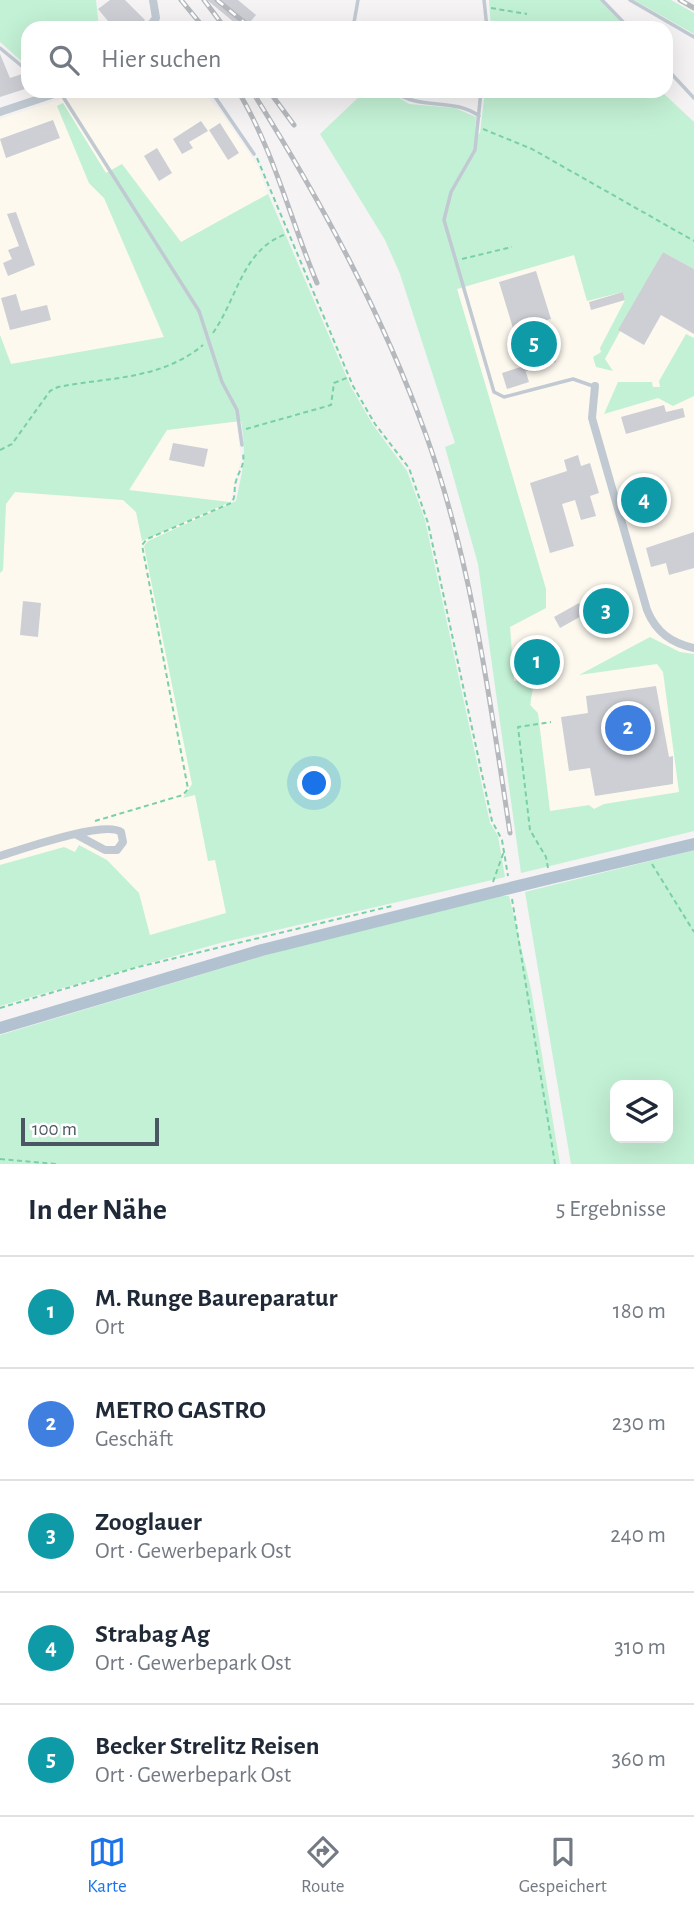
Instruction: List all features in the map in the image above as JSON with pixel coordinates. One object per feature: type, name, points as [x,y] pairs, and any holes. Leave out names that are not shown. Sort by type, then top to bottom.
[{"type":"main road","points":[[0,1028],[274,947],[548,874],[694,844]]},
{"type":"street","points":[[153,0],[157,11],[154,21]]},
{"type":"street","points":[[0,113],[37,98]]},
{"type":"street","points":[[595,386],[592,418],[647,610],[660,632],[675,642],[694,648]]},
{"type":"street","points":[[0,856],[77,835],[111,828],[121,832],[122,842],[117,850],[105,850],[77,835]]},
{"type":"lane","points":[[354,21],[358,0]]},
{"type":"lane","points":[[484,0],[487,21]]},
{"type":"lane","points":[[602,0],[622,21]]},
{"type":"lane","points":[[630,0],[666,21]]},
{"type":"lane","points":[[673,25],[694,37]]},
{"type":"lane","points":[[0,48],[21,65]]},
{"type":"lane","points":[[673,76],[694,98]]},
{"type":"lane","points":[[65,98],[107,170],[166,256],[199,311],[222,382],[237,410],[242,445]]},
{"type":"lane","points":[[216,98],[254,154]]},
{"type":"lane","points":[[404,98],[410,102],[457,107],[480,116]]},
{"type":"lane","points":[[481,98],[475,150],[446,206],[444,220],[454,262],[496,395],[505,397],[573,379],[595,386]]},
{"type":"path","points":[[487,9],[501,8],[527,14]]},
{"type":"path","points":[[478,128],[532,149],[694,241]]},
{"type":"path","points":[[254,154],[273,191],[287,233],[350,377],[369,415],[393,444],[414,477],[428,523],[492,821],[504,850],[508,876]]},
{"type":"path","points":[[0,450],[12,444],[45,398],[58,387],[123,379],[182,361],[209,339],[225,316],[239,280],[258,250],[270,240],[287,233]]},
{"type":"path","points":[[454,262],[512,247]]},
{"type":"path","points":[[240,430],[331,405],[334,383],[350,377]]},
{"type":"path","points":[[89,823],[183,795],[188,789],[142,545],[147,539],[234,500],[235,482],[243,465],[242,445]]},
{"type":"path","points":[[548,874],[546,856],[530,830],[518,727],[551,722]]},
{"type":"path","points":[[504,850],[493,882],[502,887],[555,1164]]},
{"type":"path","points":[[647,855],[694,932]]},
{"type":"path","points":[[0,1008],[138,967],[399,904]]},
{"type":"path","points":[[0,1158],[57,1164]]},
{"type":"shaded area","points":[[208,98],[219,109],[257,165],[268,194],[181,242],[122,164],[106,173],[63,104],[57,106],[89,183],[104,198],[164,338],[11,364],[0,335],[0,119],[58,100]]},
{"type":"shaded area","points":[[645,234],[694,261],[694,789],[534,825],[533,710],[530,699],[535,678],[513,681],[510,626],[546,608],[546,589],[457,289]]},
{"type":"shaded area","points":[[236,421],[241,459],[230,502],[233,505],[256,495],[320,887],[0,979],[0,573],[3,570],[6,504],[15,492],[123,500],[136,512],[143,540],[228,503],[129,491],[167,430]]},
{"type":"green space","points":[[0,0],[96,0],[98,21],[21,21],[21,61],[0,42]]},
{"type":"green space","points":[[489,0],[600,0],[620,21],[490,21]]},
{"type":"green space","points":[[634,0],[671,0],[694,13],[694,34]]},
{"type":"green space","points":[[358,98],[400,98],[409,104],[455,108],[476,117],[475,136],[480,133],[484,98],[668,98],[694,122],[694,269],[663,252],[605,359],[613,371],[596,367],[593,357],[601,352],[600,348],[625,300],[623,292],[587,301],[574,255],[457,289],[546,589],[546,608],[510,627],[514,681],[535,677],[530,705],[538,713],[550,811],[589,805],[594,809],[604,804],[679,792],[663,672],[657,664],[579,675],[650,637],[680,652],[694,654],[694,831],[521,873],[478,564],[445,447],[455,443],[400,274],[385,240],[320,134]]},
{"type":"green space","points":[[63,103],[106,173],[122,164],[181,242],[268,194],[351,387],[373,425],[407,471],[425,520],[490,823],[498,836],[505,877],[220,943],[0,1006],[0,865],[64,847],[75,852],[79,845],[107,860],[139,893],[150,935],[226,913],[215,860],[208,861],[195,795],[183,798],[192,784],[144,546],[148,541],[236,501],[243,462],[241,421],[167,430],[129,490],[230,502],[142,541],[136,512],[123,500],[15,492],[6,504],[3,570],[0,573],[0,335],[11,364],[164,337],[104,198],[89,183],[57,106]]},
{"type":"green space","points":[[686,334],[694,338],[694,396],[673,406],[658,398],[604,414],[618,382],[652,382],[653,387],[660,387],[659,381]]},
{"type":"green space","points":[[694,850],[694,1164],[571,1164],[525,892]]},
{"type":"green space","points":[[499,896],[509,896],[531,989],[560,1164],[0,1164],[0,1035],[303,944]]},
{"type":"building","points":[[110,0],[125,0],[145,20],[108,21],[98,9]]},
{"type":"building","points":[[207,0],[238,0],[256,15],[251,21],[233,21]]},
{"type":"building","points":[[0,54],[10,78],[21,74],[21,90],[0,97]]},
{"type":"building","points":[[53,120],[60,138],[6,158],[0,139]]},
{"type":"building","points":[[201,121],[208,131],[189,142],[193,148],[182,154],[173,139]]},
{"type":"building","points":[[220,123],[239,153],[228,160],[209,130]]},
{"type":"building","points":[[157,148],[172,173],[159,181],[144,156]]},
{"type":"building","points":[[16,212],[35,265],[8,276],[3,263],[12,259],[8,250],[19,246],[7,214]]},
{"type":"building","points":[[663,252],[694,269],[694,334],[661,315],[644,345],[618,330]]},
{"type":"building","points":[[536,271],[551,319],[543,321],[556,362],[526,371],[499,282]]},
{"type":"building","points":[[623,292],[625,300],[591,310],[589,302]]},
{"type":"building","points":[[16,294],[21,311],[47,305],[51,320],[10,330],[1,298]]},
{"type":"building","points":[[524,366],[529,382],[507,389],[502,373]]},
{"type":"building","points":[[664,405],[666,412],[683,408],[685,417],[626,434],[621,417]]},
{"type":"building","points":[[173,443],[208,449],[204,467],[169,460]]},
{"type":"building","points":[[578,455],[581,466],[590,463],[599,493],[590,496],[596,516],[581,520],[575,500],[562,504],[574,546],[550,553],[530,483],[567,471],[564,460]]},
{"type":"building","points":[[649,490],[657,506],[636,508],[632,495]]},
{"type":"building","points":[[694,532],[694,568],[669,575],[666,563],[651,567],[646,548]]},
{"type":"building","points":[[622,594],[628,604],[610,614],[617,627],[608,633],[594,608]]},
{"type":"building","points":[[23,601],[41,603],[38,637],[20,635]]},
{"type":"building","points":[[579,603],[585,614],[560,628],[554,617]]},
{"type":"building","points":[[546,648],[553,661],[528,675],[521,662]]},
{"type":"building","points":[[656,686],[669,757],[673,756],[673,784],[595,796],[590,768],[569,771],[561,717],[588,713],[586,696]]},
{"type":"railway","points":[[181,0],[198,21]]},
{"type":"railway","points":[[204,0],[220,21]]},
{"type":"railway","points":[[217,0],[243,21]]},
{"type":"railway","points":[[680,0],[694,8]]},
{"type":"railway","points":[[242,98],[272,161],[317,283]]},
{"type":"railway","points":[[256,98],[348,258],[390,345],[426,435],[442,483],[468,582],[487,682],[510,833]]},
{"type":"railway","points":[[274,98],[294,125]]},
{"type":"place","name":"Becker Strelitz Reisen","points":[[534,344]]},
{"type":"place","name":"Strabag Ag","points":[[644,500]]},
{"type":"place","name":"Zooglauer","points":[[606,611]]},
{"type":"place","name":"M. Runge Baureparatur","points":[[537,662]]},
{"type":"place","name":"METRO GASTRO","points":[[628,728]]}]
